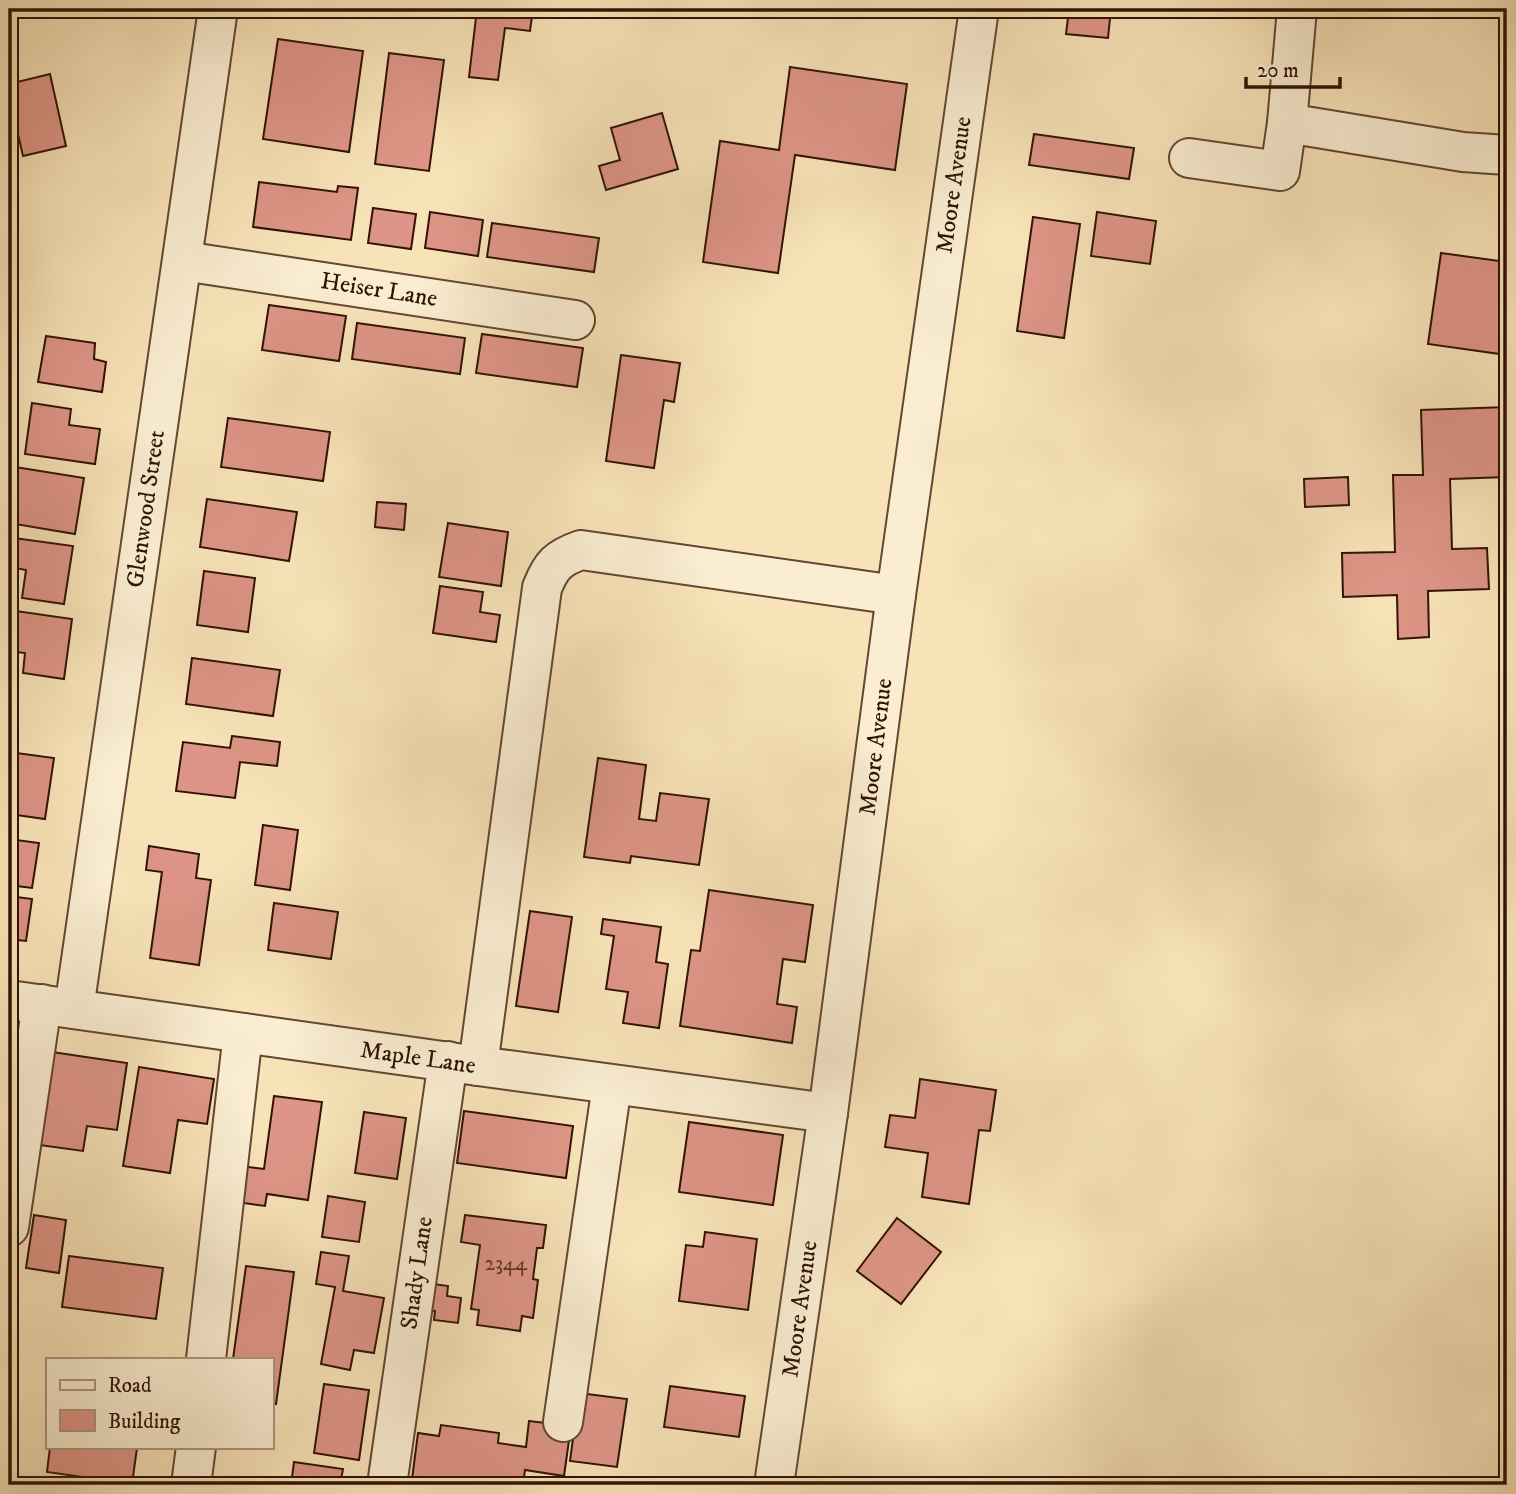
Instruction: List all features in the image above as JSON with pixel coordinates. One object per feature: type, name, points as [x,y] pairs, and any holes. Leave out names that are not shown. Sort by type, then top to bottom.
[{"type":"street","name":"Glenwood Street","points":[[9,1227],[41,1004],[183,261],[218,9]]},
{"type":"street","name":"Moore Avenue","points":[[774,1485],[828,1113],[896,595],[979,9]]},
{"type":"street","points":[[1189,158],[1280,171],[1297,9]]},
{"type":"street","points":[[1287,123],[1463,152],[1507,155]]},
{"type":"street","name":"Heiser Lane","points":[[183,261],[575,320]]},
{"type":"street","name":"Shady Lane","points":[[387,1485],[463,1064],[542,588],[550,569],[564,556],[581,550],[896,595]]},
{"type":"street","name":"Maple Lane","points":[[41,1004],[828,1113]]},
{"type":"street","points":[[206,1358],[243,1033]]},
{"type":"street","points":[[563,1422],[612,1085]]},
{"type":"street","points":[[191,1485],[196,1448]]},
{"type":"building","points":[[477,9],[533,9],[530,31],[505,28],[498,80],[469,77]]},
{"type":"building","points":[[1069,9],[1111,9],[1108,38],[1066,34]]},
{"type":"building","points":[[278,39],[363,51],[349,152],[263,139]]},
{"type":"building","points":[[389,53],[444,60],[429,171],[375,164]]},
{"type":"building","points":[[790,67],[907,84],[895,170],[795,155],[778,273],[703,262],[720,141],[779,150]]},
{"type":"building","points":[[50,74],[66,146],[23,156],[9,84]]},
{"type":"building","points":[[662,113],[678,169],[606,190],[599,166],[620,160],[611,128]]},
{"type":"building","points":[[1034,134],[1134,148],[1129,179],[1029,165]]},
{"type":"building","points":[[259,182],[337,192],[338,186],[358,188],[351,240],[253,227]]},
{"type":"building","points":[[373,208],[416,214],[411,249],[368,243]]},
{"type":"building","points":[[430,212],[483,220],[478,256],[425,248]]},
{"type":"building","points":[[1097,212],[1156,221],[1150,264],[1091,256]]},
{"type":"building","points":[[1033,217],[1080,224],[1064,338],[1017,331]]},
{"type":"building","points":[[492,223],[599,238],[594,272],[487,257]]},
{"type":"building","points":[[1441,253],[1507,262],[1507,355],[1428,344]]},
{"type":"building","points":[[269,305],[346,316],[339,361],[262,350]]},
{"type":"building","points":[[357,323],[465,338],[460,374],[352,359]]},
{"type":"building","points":[[482,334],[583,348],[577,387],[476,373]]},
{"type":"building","points":[[46,336],[95,343],[94,359],[106,362],[102,392],[38,382]]},
{"type":"building","points":[[621,355],[680,363],[674,402],[664,400],[654,468],[606,461]]},
{"type":"building","points":[[32,403],[71,409],[69,425],[100,429],[95,464],[25,454]]},
{"type":"building","points":[[1507,407],[1507,477],[1450,479],[1452,549],[1487,548],[1489,589],[1428,591],[1429,637],[1398,639],[1397,595],[1343,597],[1342,553],[1395,552],[1393,475],[1423,475],[1421,410]]},
{"type":"building","points":[[228,418],[330,432],[323,481],[221,467]]},
{"type":"building","points":[[9,466],[84,478],[75,534],[9,523]]},
{"type":"building","points":[[1348,477],[1349,505],[1305,507],[1304,479]]},
{"type":"building","points":[[207,499],[297,512],[289,561],[200,547]]},
{"type":"building","points":[[377,502],[406,504],[404,530],[375,527]]},
{"type":"building","points":[[448,523],[508,532],[501,586],[439,577]]},
{"type":"building","points":[[14,538],[73,546],[64,604],[22,598],[26,570],[10,567]]},
{"type":"building","points":[[204,571],[255,578],[248,632],[197,625]]},
{"type":"building","points":[[440,586],[483,592],[480,612],[500,615],[496,642],[433,633]]},
{"type":"building","points":[[9,610],[72,619],[64,679],[23,673],[25,653],[9,651]]},
{"type":"building","points":[[192,658],[280,670],[273,716],[186,704]]},
{"type":"building","points":[[232,736],[280,742],[277,766],[240,762],[235,798],[176,791],[183,742],[230,748]]},
{"type":"building","points":[[9,752],[54,758],[45,819],[9,814]]},
{"type":"building","points":[[598,758],[646,765],[639,819],[656,821],[660,793],[709,799],[699,865],[631,856],[630,863],[584,857]]},
{"type":"building","points":[[263,825],[298,830],[290,890],[255,885]]},
{"type":"building","points":[[9,839],[39,843],[32,888],[9,885]]},
{"type":"building","points":[[149,846],[199,854],[196,878],[211,880],[199,965],[150,958],[162,872],[146,870]]},
{"type":"building","points":[[709,890],[813,905],[805,962],[783,959],[777,1004],[797,1007],[792,1043],[680,1026],[691,950],[700,951]]},
{"type":"building","points":[[9,896],[32,899],[26,941],[9,939]]},
{"type":"building","points":[[274,903],[338,912],[331,959],[268,950]]},
{"type":"building","points":[[530,911],[572,917],[558,1012],[516,1006]]},
{"type":"building","points":[[603,919],[661,927],[656,962],[668,964],[659,1028],[623,1023],[628,992],[606,989],[614,936],[601,934]]},
{"type":"building","points":[[52,1052],[127,1063],[117,1130],[87,1126],[83,1151],[39,1145]]},
{"type":"building","points":[[139,1067],[214,1079],[207,1124],[178,1120],[170,1173],[123,1166]]},
{"type":"building","points":[[920,1079],[996,1090],[990,1131],[979,1130],[969,1204],[922,1197],[928,1153],[885,1147],[890,1115],[915,1118]]},
{"type":"building","points":[[274,1096],[322,1102],[308,1200],[267,1194],[265,1206],[229,1201],[234,1165],[264,1169]]},
{"type":"building","points":[[464,1111],[573,1126],[566,1178],[457,1163]]},
{"type":"building","points":[[364,1112],[406,1118],[397,1179],[355,1173]]},
{"type":"building","points":[[689,1122],[783,1135],[773,1205],[679,1192]]},
{"type":"building","points":[[328,1196],[365,1202],[359,1242],[322,1237]]},
{"type":"building","points":[[34,1215],[66,1220],[59,1273],[26,1268]]},
{"type":"building","points":[[465,1215],[546,1225],[543,1248],[537,1248],[533,1279],[538,1280],[533,1318],[522,1316],[520,1331],[477,1325],[479,1310],[471,1309],[480,1245],[461,1242]]},
{"type":"building","points":[[897,1218],[941,1252],[901,1304],[857,1271]]},
{"type":"building","points":[[705,1232],[757,1239],[748,1310],[679,1301],[686,1245],[703,1247]]},
{"type":"building","points":[[321,1252],[349,1256],[343,1291],[384,1298],[374,1353],[354,1350],[350,1370],[321,1364],[335,1287],[316,1284]]},
{"type":"building","points":[[69,1256],[163,1268],[156,1319],[62,1307]]},
{"type":"building","points":[[246,1266],[294,1272],[276,1404],[273,1403],[273,1358],[233,1358]]},
{"type":"building","points":[[427,1283],[448,1286],[447,1296],[461,1298],[458,1323],[434,1320],[435,1311],[424,1310]]},
{"type":"building","points":[[324,1384],[369,1390],[359,1460],[314,1453]]},
{"type":"building","points":[[670,1386],[745,1396],[739,1437],[664,1427]]},
{"type":"building","points":[[579,1393],[627,1399],[617,1467],[570,1461]]},
{"type":"building","points":[[529,1421],[571,1426],[564,1476],[525,1470],[523,1484],[494,1479],[493,1485],[457,1485],[412,1479],[418,1433],[439,1436],[441,1425],[499,1433],[498,1443],[526,1447]]},
{"type":"building","points":[[50,1448],[137,1448],[132,1484],[47,1472]]},
{"type":"building","points":[[294,1462],[343,1469],[340,1485],[291,1485]]}]
